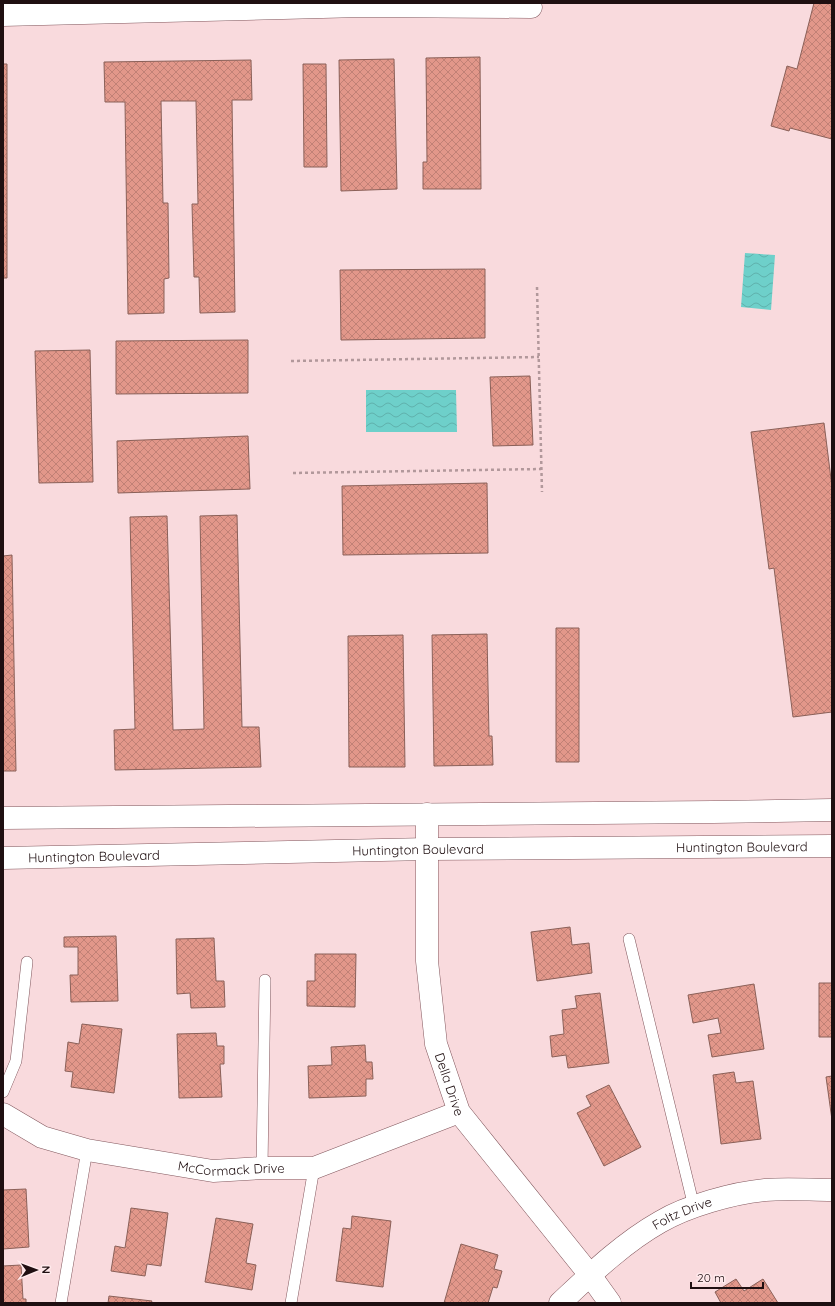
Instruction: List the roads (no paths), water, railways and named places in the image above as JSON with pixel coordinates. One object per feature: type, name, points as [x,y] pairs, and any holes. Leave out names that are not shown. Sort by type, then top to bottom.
[{"type":"street","points":[[3,15],[361,6],[531,7]]},
{"type":"street","points":[[3,818],[832,810]]},
{"type":"street","name":"Della Drive","points":[[428,814],[427,961],[436,1044],[459,1112],[590,1275],[610,1303]]},
{"type":"street","name":"Huntington Boulevard","points":[[3,858],[428,849],[832,846]]},
{"type":"street","name":"McCormack Drive","points":[[3,1114],[42,1137],[87,1150],[213,1171],[262,1168],[314,1168],[459,1112]]},
{"type":"street","name":"Foltz Drive","points":[[560,1303],[624,1246],[660,1221],[694,1207],[731,1196],[764,1190],[832,1190]]},
{"type":"lane","points":[[629,939],[694,1207]]},
{"type":"lane","points":[[3,1092],[16,1061],[27,962]]},
{"type":"lane","points":[[262,1168],[265,980]]},
{"type":"lane","points":[[61,1303],[87,1150]]},
{"type":"lane","points":[[291,1303],[314,1168]]},
{"type":"water","points":[[745,253],[775,255],[771,310],[741,307]]},
{"type":"water","points":[[366,390],[456,390],[457,432],[366,432]]}]
